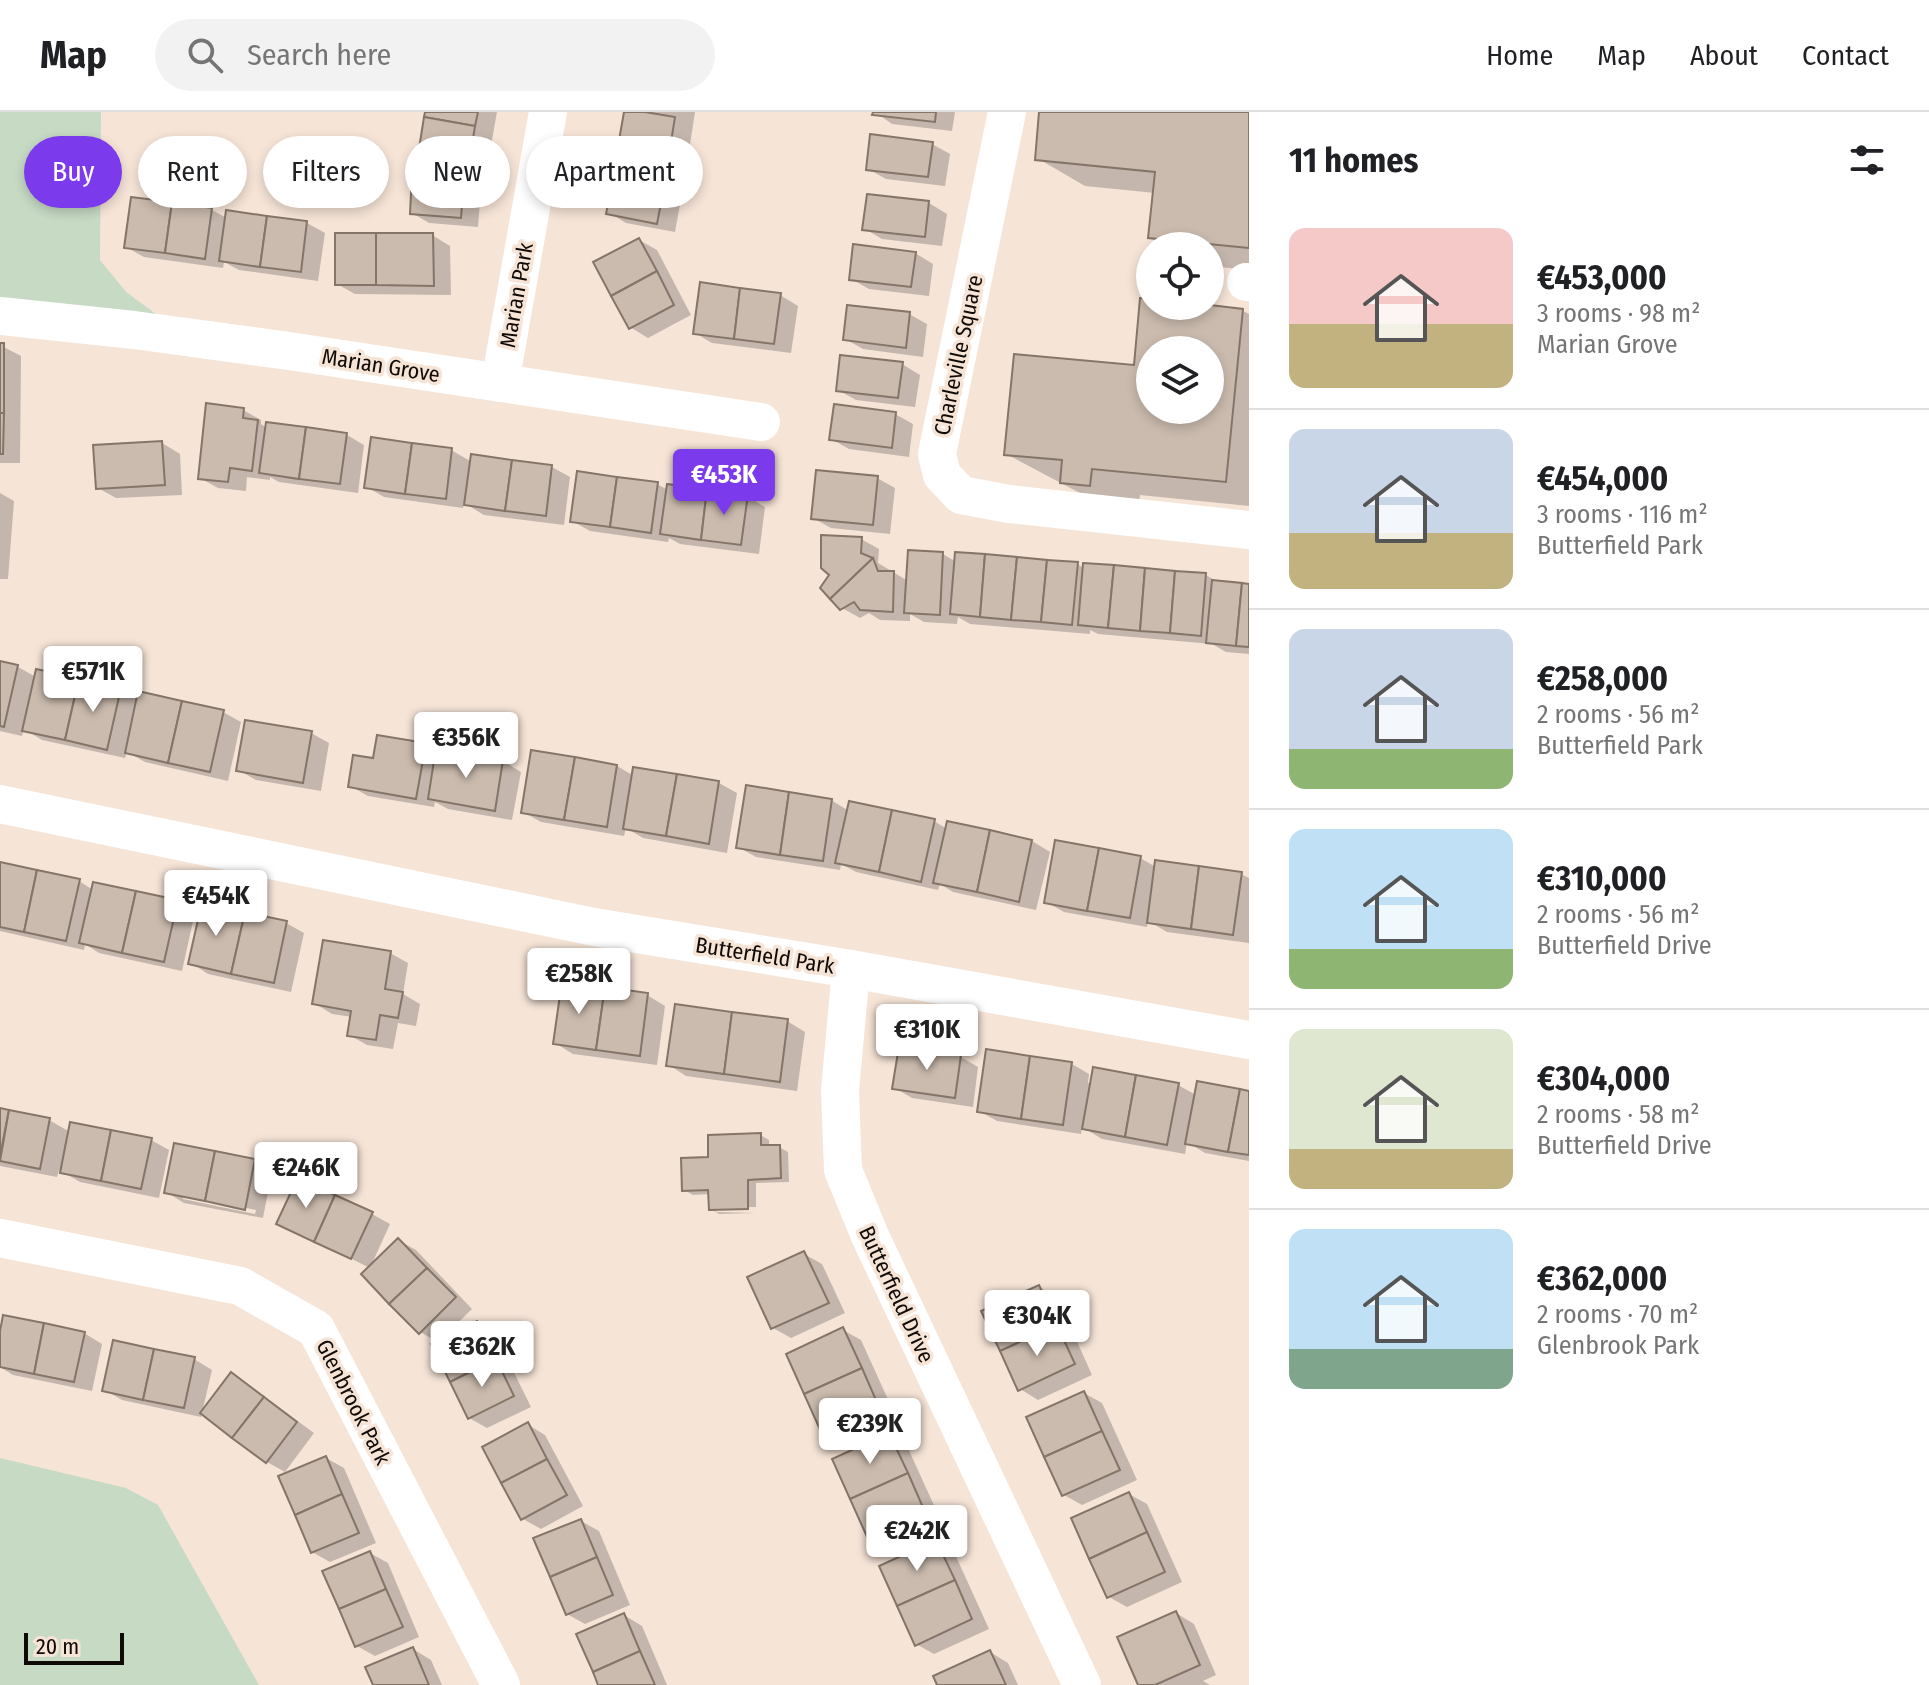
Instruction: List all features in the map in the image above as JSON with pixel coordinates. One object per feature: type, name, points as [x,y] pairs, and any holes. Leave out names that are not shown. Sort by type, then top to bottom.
[{"type":"street","name":"Marian Park","points":[[500,383],[548,112]]},
{"type":"street","name":"Charleville Square","points":[[1007,112],[937,454],[942,475],[961,495],[1009,504],[1249,530]]},
{"type":"street","name":"Marian Grove","points":[[0,316],[146,332],[761,422]]},
{"type":"street","name":"Butterfield Park","points":[[0,804],[549,918],[1249,1040]]},
{"type":"street","name":"Butterfield Drive","points":[[851,969],[840,1091],[843,1170],[876,1250],[1082,1685]]},
{"type":"street","name":"Glenbrook Park","points":[[0,1238],[240,1286],[316,1329],[501,1685]]},
{"type":"green space","points":[[0,112],[101,112],[101,136],[24,136],[24,208],[100,208],[100,260],[126,292],[160,317],[0,313]]},
{"type":"green space","points":[[0,1458],[126,1488],[158,1505],[259,1685],[0,1685]]},
{"type":"building","points":[[425,112],[478,112],[475,126],[424,117]]},
{"type":"building","points":[[624,112],[675,117],[672,136],[620,136]]},
{"type":"building","points":[[873,112],[936,112],[935,122],[872,115]]},
{"type":"building","points":[[1039,112],[1249,112],[1249,248],[1224,246],[1224,232],[1149,232],[1155,172],[1035,160]]},
{"type":"building","points":[[424,117],[475,126],[473,136],[421,136]]},
{"type":"building","points":[[870,134],[933,142],[928,177],[866,170]]},
{"type":"building","points":[[867,194],[929,201],[925,237],[862,230]]},
{"type":"building","points":[[131,197],[138,198],[138,208],[171,208],[165,253],[124,248]]},
{"type":"building","points":[[171,208],[212,208],[205,259],[165,253]]},
{"type":"building","points":[[410,208],[462,208],[461,218],[410,214]]},
{"type":"building","points":[[607,208],[660,208],[657,224],[606,214]]},
{"type":"building","points":[[226,210],[267,216],[260,267],[219,261]]},
{"type":"building","points":[[267,216],[307,221],[301,272],[260,267]]},
{"type":"building","points":[[335,233],[376,233],[376,285],[335,285]]},
{"type":"building","points":[[376,233],[433,233],[434,286],[376,285]]},
{"type":"building","points":[[639,238],[657,271],[611,296],[593,262]]},
{"type":"building","points":[[853,244],[916,252],[911,287],[849,280]]},
{"type":"building","points":[[657,271],[674,305],[629,329],[611,296]]},
{"type":"building","points":[[700,282],[740,288],[734,339],[693,334]]},
{"type":"building","points":[[740,288],[781,293],[774,344],[734,339]]},
{"type":"building","points":[[847,305],[910,312],[906,348],[843,340]]},
{"type":"building","points":[[1224,307],[1243,309],[1226,482],[1092,469],[1090,486],[1060,483],[1062,460],[1004,455],[1014,354],[1134,365],[1136,343],[1136,424],[1224,424],[1224,336],[1137,336],[1138,320],[1224,320]]},
{"type":"building","points":[[0,343],[4,343],[4,413],[0,413]]},
{"type":"building","points":[[840,355],[903,362],[898,398],[836,391]]},
{"type":"building","points":[[206,403],[244,408],[243,418],[258,420],[252,471],[230,468],[228,482],[198,479]]},
{"type":"building","points":[[834,404],[896,412],[892,448],[829,440]]},
{"type":"building","points":[[0,413],[4,413],[3,454],[0,454]]},
{"type":"building","points":[[266,422],[306,427],[299,479],[259,473]]},
{"type":"building","points":[[306,427],[347,433],[340,484],[299,479]]},
{"type":"building","points":[[371,437],[412,443],[405,494],[364,488]]},
{"type":"building","points":[[162,441],[165,485],[96,489],[93,445]]},
{"type":"building","points":[[412,443],[452,448],[446,499],[405,494]]},
{"type":"building","points":[[471,454],[512,460],[505,511],[464,505]]},
{"type":"building","points":[[512,460],[552,465],[546,516],[505,511]]},
{"type":"building","points":[[816,470],[878,476],[873,525],[811,519]]},
{"type":"building","points":[[577,471],[617,477],[610,527],[570,522]]},
{"type":"building","points":[[617,477],[658,482],[651,533],[610,527]]},
{"type":"building","points":[[667,484],[707,489],[701,540],[660,534]]},
{"type":"building","points":[[707,489],[748,494],[741,545],[701,540]]},
{"type":"building","points":[[821,535],[862,537],[861,553],[873,558],[830,599],[820,588],[829,575],[821,568]]},
{"type":"building","points":[[908,550],[943,552],[940,615],[904,613]]},
{"type":"building","points":[[955,552],[985,554],[980,617],[950,614]]},
{"type":"building","points":[[985,554],[1017,557],[1011,620],[980,617]]},
{"type":"building","points":[[1017,557],[1047,560],[1041,622],[1011,620]]},
{"type":"building","points":[[873,558],[878,571],[894,571],[893,612],[860,610],[854,602],[840,610],[830,599]]},
{"type":"building","points":[[1047,560],[1078,562],[1072,625],[1041,622]]},
{"type":"building","points":[[1083,563],[1114,565],[1108,628],[1078,625]]},
{"type":"building","points":[[1114,565],[1145,568],[1140,631],[1108,628]]},
{"type":"building","points":[[1145,568],[1175,571],[1170,633],[1140,631]]},
{"type":"building","points":[[1175,571],[1206,573],[1201,636],[1170,633]]},
{"type":"building","points":[[1212,580],[1242,583],[1236,646],[1206,643]]},
{"type":"building","points":[[1242,583],[1249,584],[1249,647],[1236,646]]},
{"type":"building","points":[[0,661],[18,665],[4,727],[0,726]]},
{"type":"building","points":[[36,669],[79,678],[65,740],[22,731]]},
{"type":"building","points":[[79,678],[121,688],[107,750],[65,740]]},
{"type":"building","points":[[138,691],[182,701],[168,763],[125,753]]},
{"type":"building","points":[[182,701],[224,710],[210,772],[168,763]]},
{"type":"building","points":[[245,720],[312,731],[303,783],[236,771]]},
{"type":"building","points":[[377,735],[426,743],[416,799],[348,787],[353,755],[373,758]]},
{"type":"building","points":[[436,748],[503,760],[495,811],[428,799]]},
{"type":"building","points":[[531,750],[575,757],[564,820],[521,813]]},
{"type":"building","points":[[575,757],[617,765],[607,827],[564,820]]},
{"type":"building","points":[[633,767],[677,774],[666,836],[623,829]]},
{"type":"building","points":[[677,774],[719,781],[709,844],[666,836]]},
{"type":"building","points":[[746,785],[789,792],[780,855],[736,848]]},
{"type":"building","points":[[789,792],[832,799],[823,861],[780,855]]},
{"type":"building","points":[[849,801],[892,810],[879,872],[835,863]]},
{"type":"building","points":[[892,810],[935,819],[921,882],[879,872]]},
{"type":"building","points":[[947,821],[990,830],[977,892],[933,883]]},
{"type":"building","points":[[990,830],[1032,840],[1019,902],[977,892]]},
{"type":"building","points":[[1055,840],[1099,848],[1087,911],[1044,903]]},
{"type":"building","points":[[1099,848],[1141,856],[1130,918],[1087,911]]},
{"type":"building","points":[[1155,860],[1199,866],[1191,929],[1147,923]]},
{"type":"building","points":[[0,862],[37,870],[24,932],[0,927]]},
{"type":"building","points":[[1199,866],[1242,872],[1233,935],[1191,929]]},
{"type":"building","points":[[37,870],[80,879],[66,941],[24,932]]},
{"type":"building","points":[[93,882],[136,891],[122,953],[79,943]]},
{"type":"building","points":[[136,891],[178,900],[164,962],[122,953]]},
{"type":"building","points":[[202,902],[245,912],[231,974],[188,964]]},
{"type":"building","points":[[245,912],[287,921],[274,983],[231,974]]},
{"type":"building","points":[[323,940],[391,951],[385,989],[403,992],[398,1018],[380,1015],[376,1040],[347,1036],[351,1011],[312,1004]]},
{"type":"building","points":[[562,981],[605,987],[596,1050],[553,1044]]},
{"type":"building","points":[[605,987],[648,993],[640,1056],[596,1050]]},
{"type":"building","points":[[675,1004],[732,1012],[724,1074],[666,1066]]},
{"type":"building","points":[[732,1012],[788,1019],[780,1082],[724,1074]]},
{"type":"building","points":[[899,1046],[961,1055],[955,1098],[892,1089]]},
{"type":"building","points":[[986,1049],[1030,1056],[1021,1119],[977,1112]]},
{"type":"building","points":[[1030,1056],[1072,1062],[1063,1125],[1021,1119]]},
{"type":"building","points":[[1093,1067],[1136,1075],[1125,1137],[1082,1129]]},
{"type":"building","points":[[1136,1075],[1179,1083],[1167,1145],[1125,1137]]},
{"type":"building","points":[[1197,1081],[1240,1089],[1228,1152],[1185,1144]]},
{"type":"building","points":[[1240,1089],[1249,1091],[1249,1155],[1228,1152]]},
{"type":"building","points":[[0,1108],[9,1110],[0,1156]]},
{"type":"building","points":[[9,1110],[50,1118],[40,1169],[0,1161]]},
{"type":"building","points":[[70,1122],[111,1130],[101,1181],[60,1173]]},
{"type":"building","points":[[111,1130],[152,1138],[141,1189],[101,1181]]},
{"type":"building","points":[[761,1133],[761,1145],[780,1145],[781,1178],[748,1180],[748,1209],[709,1210],[708,1190],[682,1191],[681,1158],[708,1157],[708,1135]]},
{"type":"building","points":[[174,1143],[215,1151],[205,1201],[164,1193]]},
{"type":"building","points":[[215,1151],[255,1159],[245,1210],[205,1201]]},
{"type":"building","points":[[298,1177],[335,1195],[314,1242],[276,1224]]},
{"type":"building","points":[[335,1195],[373,1212],[351,1259],[314,1242]]},
{"type":"building","points":[[398,1238],[427,1268],[389,1304],[361,1274]]},
{"type":"building","points":[[804,1251],[829,1303],[771,1329],[747,1277]]},
{"type":"building","points":[[427,1268],[456,1297],[419,1334],[389,1304]]},
{"type":"building","points":[[1039,1285],[1057,1325],[1000,1351],[981,1311]]},
{"type":"building","points":[[3,1315],[44,1323],[34,1374],[0,1367]]},
{"type":"building","points":[[477,1321],[496,1359],[450,1382],[431,1344]]},
{"type":"building","points":[[44,1323],[85,1332],[74,1382],[34,1374]]},
{"type":"building","points":[[1057,1325],[1075,1364],[1018,1391],[1000,1351]]},
{"type":"building","points":[[843,1327],[862,1368],[804,1394],[786,1354]]},
{"type":"building","points":[[113,1340],[154,1349],[143,1400],[102,1391]]},
{"type":"building","points":[[154,1349],[195,1357],[184,1408],[143,1400]]},
{"type":"building","points":[[496,1359],[514,1396],[468,1419],[450,1382]]},
{"type":"building","points":[[862,1368],[879,1407],[822,1434],[804,1394]]},
{"type":"building","points":[[231,1372],[264,1397],[232,1438],[200,1413]]},
{"type":"building","points":[[1084,1391],[1102,1431],[1044,1457],[1026,1417]]},
{"type":"building","points":[[264,1397],[297,1422],[266,1463],[232,1438]]},
{"type":"building","points":[[528,1422],[547,1459],[501,1483],[482,1447]]},
{"type":"building","points":[[1102,1431],[1120,1470],[1062,1496],[1044,1457]]},
{"type":"building","points":[[889,1433],[908,1473],[850,1499],[832,1459]]},
{"type":"building","points":[[326,1456],[342,1494],[295,1515],[278,1476]]},
{"type":"building","points":[[547,1459],[567,1495],[521,1520],[501,1483]]},
{"type":"building","points":[[908,1473],[925,1512],[868,1539],[850,1499]]},
{"type":"building","points":[[1129,1492],[1147,1532],[1089,1559],[1071,1518]]},
{"type":"building","points":[[342,1494],[359,1533],[311,1553],[295,1515]]},
{"type":"building","points":[[581,1519],[597,1557],[550,1577],[533,1538]]},
{"type":"building","points":[[1147,1532],[1165,1572],[1107,1598],[1089,1559]]},
{"type":"building","points":[[936,1540],[955,1580],[897,1606],[879,1566]]},
{"type":"building","points":[[370,1551],[386,1589],[339,1609],[322,1571]]},
{"type":"building","points":[[597,1557],[613,1595],[566,1615],[550,1577]]},
{"type":"building","points":[[955,1580],[972,1619],[915,1646],[897,1606]]},
{"type":"building","points":[[386,1589],[403,1627],[355,1647],[339,1609]]},
{"type":"building","points":[[1176,1611],[1200,1665],[1155,1685],[1138,1685],[1117,1637]]},
{"type":"building","points":[[624,1613],[640,1651],[593,1672],[576,1634]]},
{"type":"building","points":[[413,1647],[429,1685],[373,1685],[365,1667]]},
{"type":"building","points":[[990,1650],[1006,1685],[937,1685],[933,1676]]},
{"type":"building","points":[[640,1651],[655,1685],[598,1685],[593,1672]]}]
